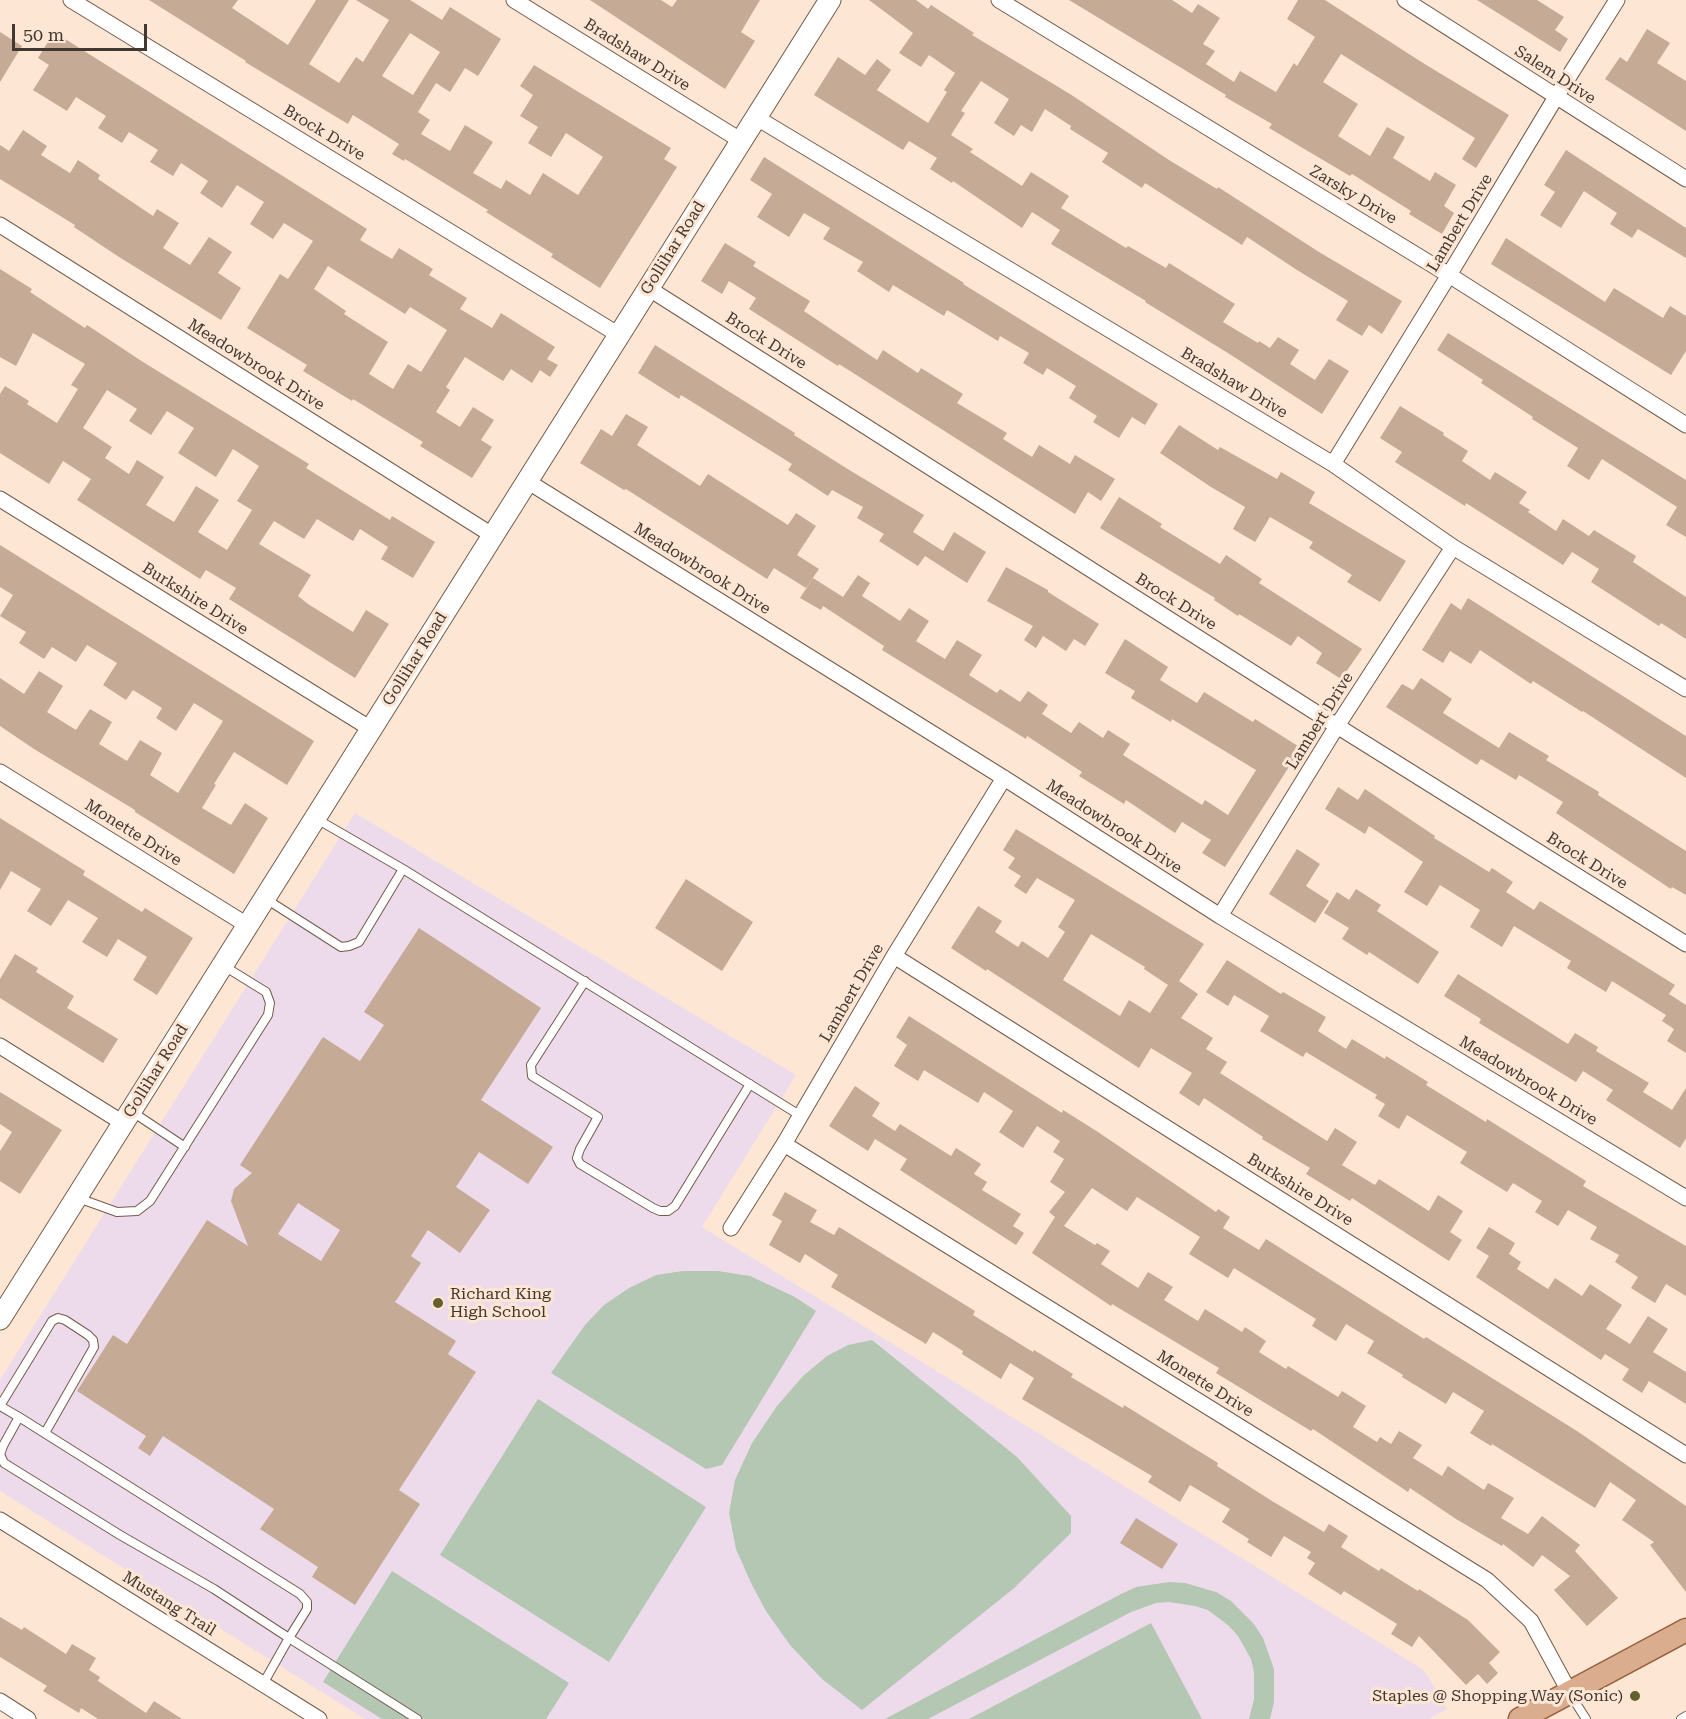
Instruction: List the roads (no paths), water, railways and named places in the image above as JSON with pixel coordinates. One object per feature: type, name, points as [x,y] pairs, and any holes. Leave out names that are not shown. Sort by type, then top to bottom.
[{"type":"main road","points":[[1520,1719],[1686,1630]]},
{"type":"street","name":"Brock Drive","points":[[71,0],[619,335]]},
{"type":"street","name":"Bradshaw Drive","points":[[514,0],[740,140]]},
{"type":"street","name":"Gollihar Road","points":[[0,1319],[830,0]]},
{"type":"street","name":"Zarsky Drive","points":[[999,0],[1449,275],[1686,425]]},
{"type":"street","name":"Salem Drive","points":[[1405,0],[1686,179]]},
{"type":"street","name":"Lambert Drive","points":[[1333,464],[1617,0]]},
{"type":"street","name":"Bradshaw Drive","points":[[757,118],[1333,464],[1453,548],[1686,689]]},
{"type":"street","name":"Meadowbrook Drive","points":[[0,225],[492,535]]},
{"type":"street","name":"Brock Drive","points":[[648,288],[1337,726],[1686,944]]},
{"type":"street","name":"Meadowbrook Drive","points":[[527,481],[1004,778],[1220,916],[1686,1198]]},
{"type":"street","name":"Burkshire Drive","points":[[0,499],[370,729]]},
{"type":"street","name":"Lambert Drive","points":[[1220,916],[1337,726],[1453,548]]},
{"type":"street","name":"Monette Drive","points":[[0,772],[247,925]]},
{"type":"street","name":"Lambert Drive","points":[[732,1228],[801,1116],[894,956],[1004,778]]},
{"type":"street","name":"Burkshire Drive","points":[[894,956],[1686,1455]]},
{"type":"street","points":[[0,1046],[127,1117]]},
{"type":"street","name":"Monette Drive","points":[[784,1144],[1487,1581],[1531,1621],[1570,1693]]},
{"type":"street","name":"Mustang Trail","points":[[0,1520],[319,1719]]},
{"type":"street","points":[[0,1701],[28,1719]]},
{"type":"lane","points":[[315,818],[403,869],[801,1116]]},
{"type":"lane","points":[[265,898],[341,947],[349,946],[359,942],[403,869]]},
{"type":"lane","points":[[76,1197],[117,1212],[137,1211],[150,1201],[185,1147],[268,1015],[270,1004],[266,992],[222,965]]},
{"type":"lane","points":[[585,981],[531,1065],[532,1076],[598,1117],[580,1149],[577,1158],[580,1164],[653,1208],[668,1211],[675,1206],[750,1084]]},
{"type":"lane","points":[[127,1117],[185,1147]]},
{"type":"lane","points":[[45,1433],[94,1347],[93,1340],[88,1335],[58,1318],[52,1321],[0,1406],[300,1594],[307,1602],[308,1609],[263,1684]]},
{"type":"lane","points":[[20,1417],[0,1454],[4,1463],[214,1590],[417,1719]]},
{"type":"lane","points":[[1570,1693],[1586,1719]]},
{"type":"lane","points":[[1681,1719],[1686,1716]]},
{"type":"place","name":"Richard King High School","points":[[438,1303]]},
{"type":"place","name":"Staples @ Shopping Way (Sonic)","points":[[1635,1696]]}]
